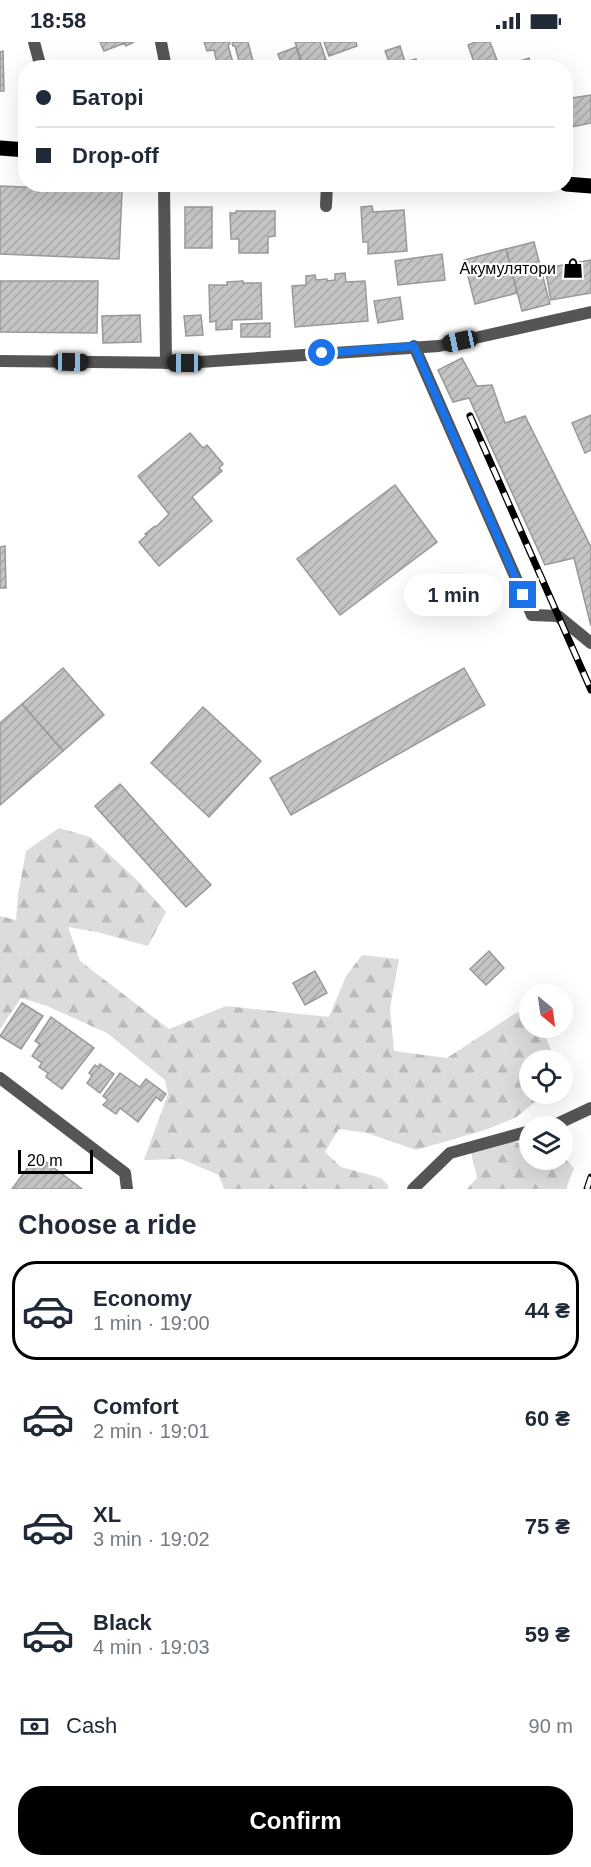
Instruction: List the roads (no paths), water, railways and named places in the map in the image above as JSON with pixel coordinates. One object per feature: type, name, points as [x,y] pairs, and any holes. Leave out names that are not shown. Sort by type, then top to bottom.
[{"type":"main road","points":[[0,148],[18,149]]},
{"type":"main road","points":[[573,185],[591,186]]},
{"type":"street","points":[[34,42],[39,60]]},
{"type":"street","points":[[161,42],[164,60]]},
{"type":"street","points":[[164,192],[166,363]]},
{"type":"street","points":[[326,206],[327,192]]},
{"type":"street","points":[[0,361],[166,363],[439,346],[591,312]]},
{"type":"street","points":[[414,346],[532,615],[558,616],[591,642]]},
{"type":"street","points":[[0,1078],[125,1173],[127,1189]]},
{"type":"street","points":[[573,1116],[591,1108]]},
{"type":"street","points":[[413,1189],[450,1153],[519,1134]]},
{"type":"railway","points":[[470,416],[591,690]]},
{"type":"railway","points":[[587,1189],[591,1177]]},
{"type":"place","name":"Акумулятори","points":[[573,268]]}]
